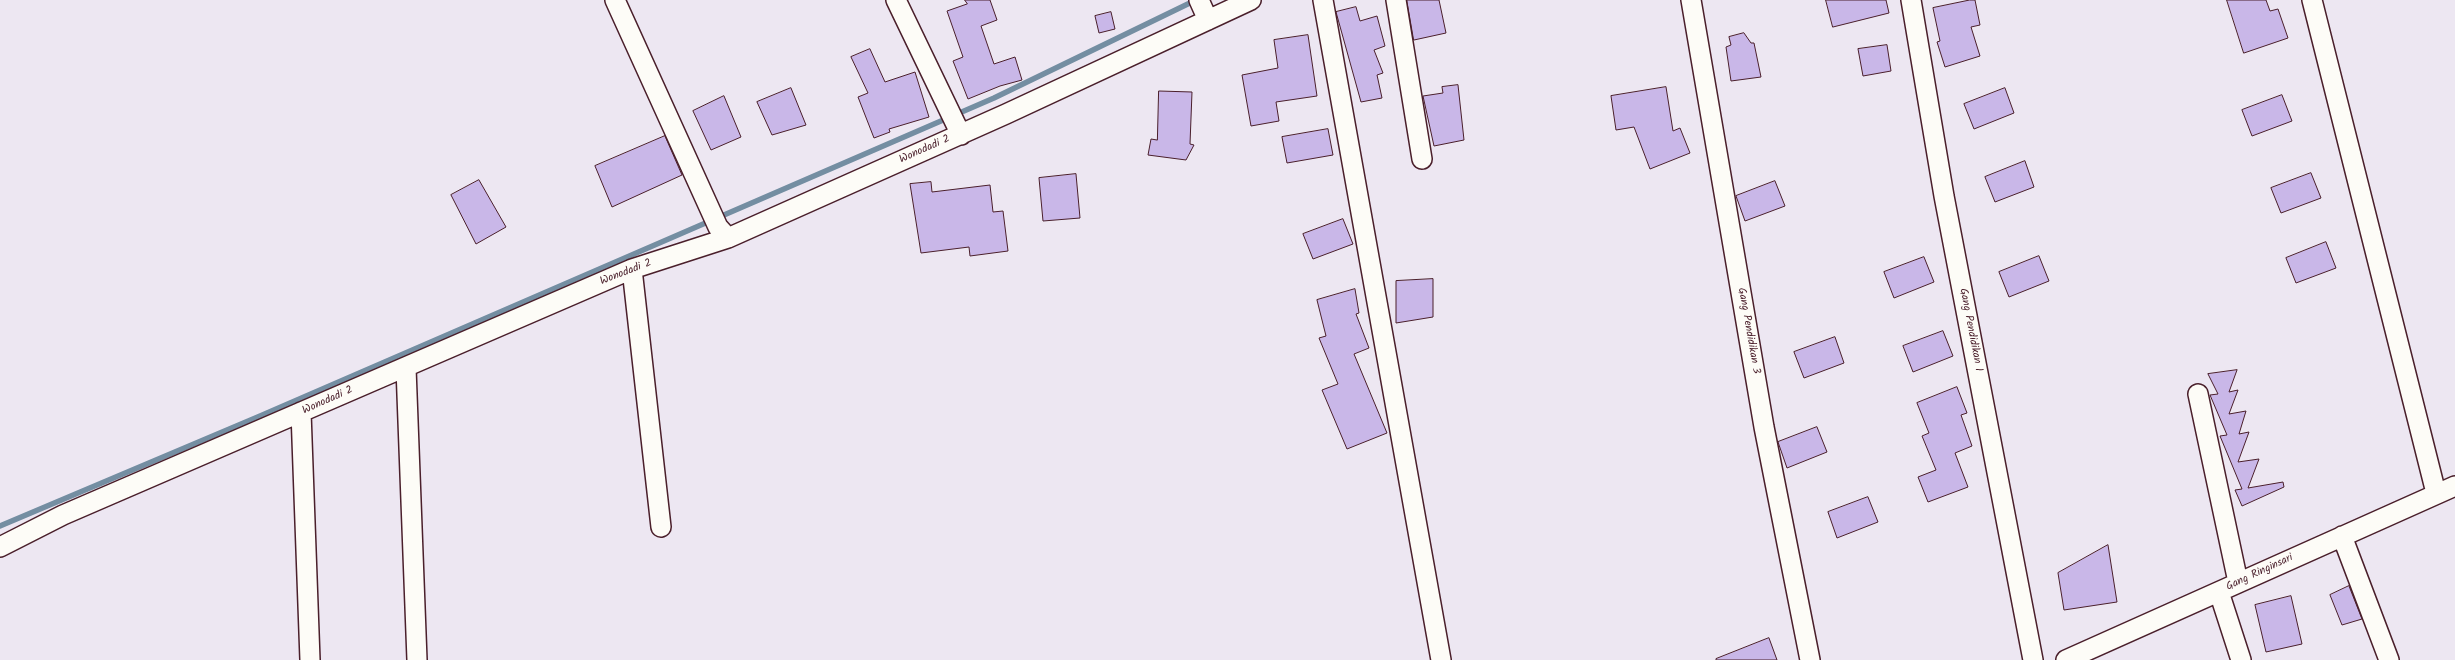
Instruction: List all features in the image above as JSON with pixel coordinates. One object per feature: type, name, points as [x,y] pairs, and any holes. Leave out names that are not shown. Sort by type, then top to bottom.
[{"type":"street","points":[[614,0],[723,232]]},
{"type":"street","points":[[896,0],[959,132]]},
{"type":"street","points":[[1199,0],[1208,19]]},
{"type":"street","name":"Wonodadi 2","points":[[0,547],[63,515],[632,269],[959,132],[1251,0]]},
{"type":"street","points":[[1323,0],[1441,660]]},
{"type":"street","points":[[1396,0],[1422,159]]},
{"type":"street","name":"Gang Pendidikan 3","points":[[1691,0],[1764,427],[1810,660]]},
{"type":"street","name":"Gang Pendidikan 1","points":[[1911,0],[1944,196],[2033,660]]},
{"type":"street","points":[[2312,0],[2436,493]]},
{"type":"street","points":[[632,269],[661,527]]},
{"type":"street","points":[[406,368],[417,660]]},
{"type":"street","points":[[2198,394],[2238,582]]},
{"type":"street","points":[[301,412],[310,660]]},
{"type":"street","name":"Gang Ringinsari","points":[[2066,660],[2436,493],[2455,486]]},
{"type":"street","points":[[2342,536],[2389,660]]},
{"type":"street","points":[[2219,592],[2241,660]]},
{"type":"building","points":[[965,0],[990,0],[997,20],[981,26],[994,64],[1015,57],[1022,80],[1000,86],[968,99],[953,61],[963,57],[947,11],[967,4]]},
{"type":"building","points":[[1407,0],[1439,0],[1446,33],[1414,40]]},
{"type":"building","points":[[1826,0],[1886,0],[1889,13],[1833,27]]},
{"type":"building","points":[[1975,0],[1980,25],[1971,27],[1980,56],[1945,67],[1937,42],[1940,41],[1933,8]]},
{"type":"building","points":[[2227,0],[2266,0],[2270,11],[2278,9],[2288,38],[2244,53]]},
{"type":"building","points":[[1356,7],[1360,21],[1377,16],[1385,46],[1374,50],[1383,73],[1377,75],[1382,98],[1361,102],[1336,12]]},
{"type":"building","points":[[1111,12],[1115,29],[1099,33],[1095,16]]},
{"type":"building","points":[[1744,33],[1751,43],[1754,43],[1761,77],[1731,81],[1726,47],[1731,45],[1729,37]]},
{"type":"building","points":[[1308,35],[1317,96],[1276,102],[1279,121],[1251,126],[1242,75],[1278,68],[1274,40]]},
{"type":"building","points":[[1887,45],[1891,71],[1863,76],[1858,49]]},
{"type":"building","points":[[870,49],[885,82],[915,72],[929,117],[889,129],[890,132],[874,138],[858,97],[868,93],[851,57]]},
{"type":"building","points":[[1458,85],[1464,140],[1434,146],[1423,96],[1443,93],[1442,87]]},
{"type":"building","points":[[1666,87],[1673,131],[1680,128],[1690,153],[1650,169],[1634,127],[1616,130],[1611,96]]},
{"type":"building","points":[[791,88],[806,125],[772,135],[757,102]]},
{"type":"building","points":[[2005,88],[2014,113],[1974,129],[1964,104]]},
{"type":"building","points":[[1159,91],[1192,92],[1190,144],[1194,145],[1186,160],[1148,155],[1151,139],[1157,140]]},
{"type":"building","points":[[2282,95],[2292,121],[2252,136],[2242,110]]},
{"type":"building","points":[[724,96],[741,137],[711,150],[693,111]]},
{"type":"building","points":[[1328,129],[1333,155],[1287,163],[1282,137]]},
{"type":"building","points":[[665,136],[682,175],[612,207],[595,166]]},
{"type":"building","points":[[2025,161],[2034,187],[1995,202],[1985,177]]},
{"type":"building","points":[[2311,173],[2321,198],[2281,213],[2271,188]]},
{"type":"building","points":[[1076,174],[1080,218],[1043,221],[1039,178]]},
{"type":"building","points":[[479,180],[506,227],[476,244],[451,195]]},
{"type":"building","points":[[1775,181],[1785,206],[1745,221],[1736,196]]},
{"type":"building","points":[[931,182],[932,192],[990,185],[993,212],[1003,211],[1008,251],[970,256],[969,247],[921,253],[910,184]]},
{"type":"building","points":[[1343,219],[1353,244],[1313,259],[1303,234]]},
{"type":"building","points":[[2326,242],[2336,268],[2296,283],[2286,258]]},
{"type":"building","points":[[2039,256],[2049,281],[2009,297],[1999,272]]},
{"type":"building","points":[[1924,257],[1934,282],[1894,298],[1884,272]]},
{"type":"building","points":[[1433,279],[1433,317],[1396,323],[1396,281]]},
{"type":"building","points":[[1355,289],[1359,313],[1356,314],[1369,348],[1354,354],[1387,433],[1347,449],[1322,390],[1338,384],[1319,338],[1326,336],[1317,300]]},
{"type":"building","points":[[1943,331],[1953,356],[1913,372],[1903,346]]},
{"type":"building","points":[[1835,337],[1844,363],[1804,378],[1794,352]]},
{"type":"building","points":[[2237,370],[2229,392],[2238,390],[2229,414],[2246,411],[2239,434],[2249,432],[2238,462],[2259,459],[2248,488],[2283,482],[2284,487],[2242,506],[2235,490],[2242,489],[2220,436],[2227,435],[2210,395],[2218,394],[2208,374]]},
{"type":"building","points":[[1957,387],[1967,413],[1961,415],[1972,446],[1955,453],[1968,487],[1928,502],[1918,477],[1936,470],[1922,436],[1929,433],[1917,403]]},
{"type":"building","points":[[1817,427],[1827,452],[1787,468],[1778,442]]},
{"type":"building","points":[[1868,497],[1878,522],[1837,538],[1828,512]]},
{"type":"building","points":[[2108,545],[2117,602],[2064,610],[2058,573]]},
{"type":"building","points":[[2349,586],[2362,619],[2342,625],[2330,595]]},
{"type":"building","points":[[2291,596],[2302,644],[2266,652],[2255,605]]},
{"type":"building","points":[[1769,638],[1777,660],[1716,660],[1716,659]]},
{"type":"waterway","points":[[0,526],[260,416],[994,98],[1196,0]]}]
